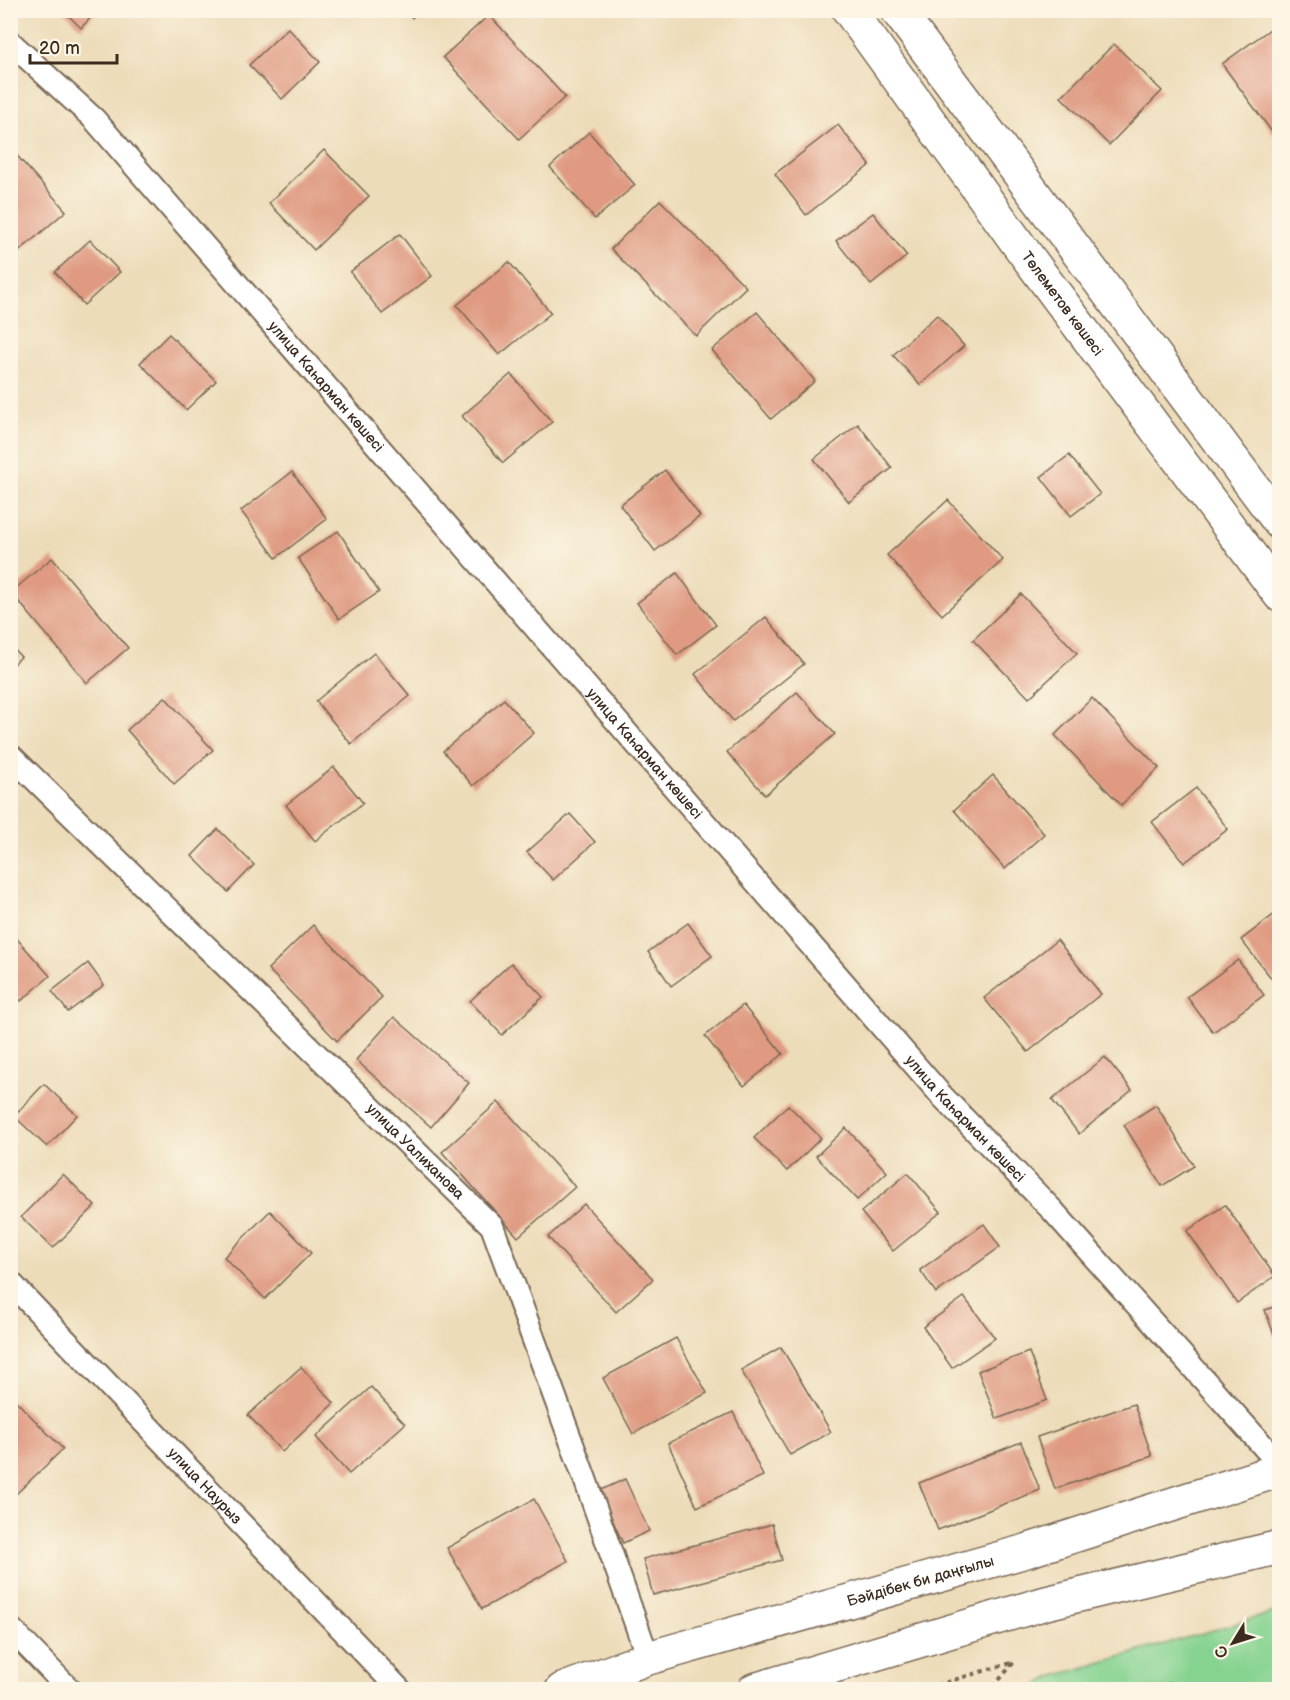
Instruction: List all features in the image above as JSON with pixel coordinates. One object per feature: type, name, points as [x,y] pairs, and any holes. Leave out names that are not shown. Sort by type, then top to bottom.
[{"type":"main road","name":"Төлеметов көшесі","points":[[849,10],[1028,258],[1280,595]]},
{"type":"main road","points":[[897,10],[1280,523]]},
{"type":"main road","name":"Бәйдібек би даңғылы","points":[[562,1689],[648,1658],[1026,1551],[1280,1470]]},
{"type":"main road","points":[[754,1689],[1046,1603],[1280,1547]]},
{"type":"street","name":"улица Каһарман көшесі","points":[[10,42],[94,119],[934,1086],[1053,1211],[1280,1465]]},
{"type":"street","name":"улица Уалиханова","points":[[10,755],[492,1226],[648,1658]]},
{"type":"street","name":"улица Наурыз","points":[[10,1282],[400,1689]]},
{"type":"street","points":[[10,1628],[70,1689]]},
{"type":"path","points":[[920,1689],[1014,1662],[991,1689]]},
{"type":"green space","points":[[1279,1611],[1279,1689],[1031,1689],[1051,1677]]},
{"type":"building","points":[[63,10],[98,10],[81,28]]},
{"type":"building","points":[[404,10],[419,10],[412,18]]},
{"type":"building","points":[[489,15],[565,97],[519,139],[443,57]]},
{"type":"building","points":[[1273,27],[1280,36],[1280,143],[1222,64]]},
{"type":"building","points":[[288,28],[320,62],[282,99],[249,65]]},
{"type":"building","points":[[1114,44],[1162,91],[1109,145],[1061,97]]},
{"type":"building","points":[[838,125],[870,165],[806,215],[775,174]]},
{"type":"building","points":[[589,132],[635,185],[595,219],[550,167]]},
{"type":"building","points":[[12,150],[66,211],[10,259],[10,151]]},
{"type":"building","points":[[324,150],[369,196],[314,250],[269,203]]},
{"type":"building","points":[[660,200],[746,287],[696,336],[611,249]]},
{"type":"building","points":[[873,213],[907,256],[871,285],[836,241]]},
{"type":"building","points":[[400,234],[432,276],[382,314],[350,272]]},
{"type":"building","points":[[90,240],[120,272],[84,305],[55,272]]},
{"type":"building","points":[[509,262],[551,313],[499,355],[457,305]]},
{"type":"building","points":[[757,312],[815,381],[771,419],[712,350]]},
{"type":"building","points":[[937,315],[964,346],[920,385],[893,355]]},
{"type":"building","points":[[169,334],[216,381],[186,410],[140,363]]},
{"type":"building","points":[[511,374],[552,422],[503,463],[462,416]]},
{"type":"building","points":[[858,424],[892,468],[849,502],[814,459]]},
{"type":"building","points":[[1069,455],[1100,494],[1071,516],[1041,477]]},
{"type":"building","points":[[665,470],[700,516],[655,551],[620,505]]},
{"type":"building","points":[[292,472],[327,519],[276,558],[241,511]]},
{"type":"building","points":[[948,500],[1003,560],[942,615],[887,555]]},
{"type":"building","points":[[338,531],[379,592],[339,619],[298,558]]},
{"type":"building","points":[[52,558],[128,648],[87,683],[11,592]]},
{"type":"building","points":[[677,573],[716,625],[677,655],[637,603]]},
{"type":"building","points":[[1021,594],[1077,653],[1029,698],[973,640]]},
{"type":"building","points":[[766,617],[804,664],[733,721],[695,674]]},
{"type":"building","points":[[10,645],[21,657],[10,667]]},
{"type":"building","points":[[374,653],[410,696],[351,744],[316,701]]},
{"type":"building","points":[[797,692],[835,734],[765,795],[727,752]]},
{"type":"building","points":[[165,697],[213,750],[174,784],[127,730]]},
{"type":"building","points":[[1092,698],[1159,768],[1121,805],[1055,735]]},
{"type":"building","points":[[504,699],[534,733],[473,786],[443,751]]},
{"type":"building","points":[[334,767],[363,803],[315,841],[286,805]]},
{"type":"building","points":[[993,775],[1044,834],[1005,869],[954,810]]},
{"type":"building","points":[[1196,788],[1228,829],[1184,863],[1152,822]]},
{"type":"building","points":[[570,814],[595,842],[553,880],[527,852]]},
{"type":"building","points":[[218,829],[254,865],[228,892],[192,856]]},
{"type":"building","points":[[1280,910],[1280,989],[1241,940]]},
{"type":"building","points":[[688,923],[712,956],[671,986],[648,952]]},
{"type":"building","points":[[313,925],[382,997],[337,1041],[268,969]]},
{"type":"building","points":[[10,931],[50,976],[21,1001],[10,988]]},
{"type":"building","points":[[1057,940],[1101,994],[1028,1052],[984,998]]},
{"type":"building","points":[[1238,960],[1264,995],[1213,1032],[1187,997]]},
{"type":"building","points":[[88,963],[104,985],[68,1012],[52,991]]},
{"type":"building","points":[[511,963],[543,997],[502,1035],[470,1001]]},
{"type":"building","points":[[743,1005],[783,1054],[744,1086],[705,1036]]},
{"type":"building","points":[[394,1017],[469,1083],[431,1127],[356,1060]]},
{"type":"building","points":[[1105,1057],[1132,1090],[1079,1134],[1052,1100]]},
{"type":"building","points":[[44,1084],[77,1115],[47,1147],[14,1116]]},
{"type":"building","points":[[498,1102],[575,1187],[518,1237],[442,1152]]},
{"type":"building","points":[[788,1105],[821,1138],[787,1171],[754,1138]]},
{"type":"building","points":[[1156,1105],[1194,1166],[1162,1186],[1124,1125]]},
{"type":"building","points":[[846,1128],[887,1172],[857,1200],[816,1156]]},
{"type":"building","points":[[908,1173],[941,1212],[893,1251],[861,1212]]},
{"type":"building","points":[[63,1174],[95,1206],[53,1248],[21,1217]]},
{"type":"building","points":[[584,1204],[653,1279],[616,1312],[548,1237]]},
{"type":"building","points":[[1225,1205],[1275,1276],[1237,1303],[1187,1231]]},
{"type":"building","points":[[270,1211],[311,1253],[265,1299],[224,1257]]},
{"type":"building","points":[[984,1224],[1000,1247],[936,1293],[920,1270]]},
{"type":"building","points":[[964,1297],[995,1338],[952,1368],[923,1327]]},
{"type":"building","points":[[1280,1305],[1280,1348],[1279,1348],[1265,1310]]},
{"type":"building","points":[[676,1338],[707,1393],[633,1434],[603,1378]]},
{"type":"building","points":[[781,1347],[831,1432],[790,1455],[741,1370]]},
{"type":"building","points":[[1029,1352],[1047,1400],[997,1419],[978,1371]]},
{"type":"building","points":[[301,1367],[334,1403],[282,1452],[248,1415]]},
{"type":"building","points":[[371,1387],[405,1424],[349,1474],[316,1437]]},
{"type":"building","points":[[15,1400],[63,1449],[16,1494],[10,1488],[10,1405]]},
{"type":"building","points":[[1134,1404],[1152,1456],[1055,1489],[1037,1437]]},
{"type":"building","points":[[733,1412],[763,1476],[697,1507],[668,1443]]},
{"type":"building","points":[[1021,1442],[1040,1490],[938,1530],[919,1483]]},
{"type":"building","points":[[625,1479],[649,1531],[623,1543],[599,1491]]},
{"type":"building","points":[[534,1499],[568,1561],[482,1609],[447,1548]]},
{"type":"building","points":[[772,1524],[782,1560],[653,1595],[643,1559]]}]
